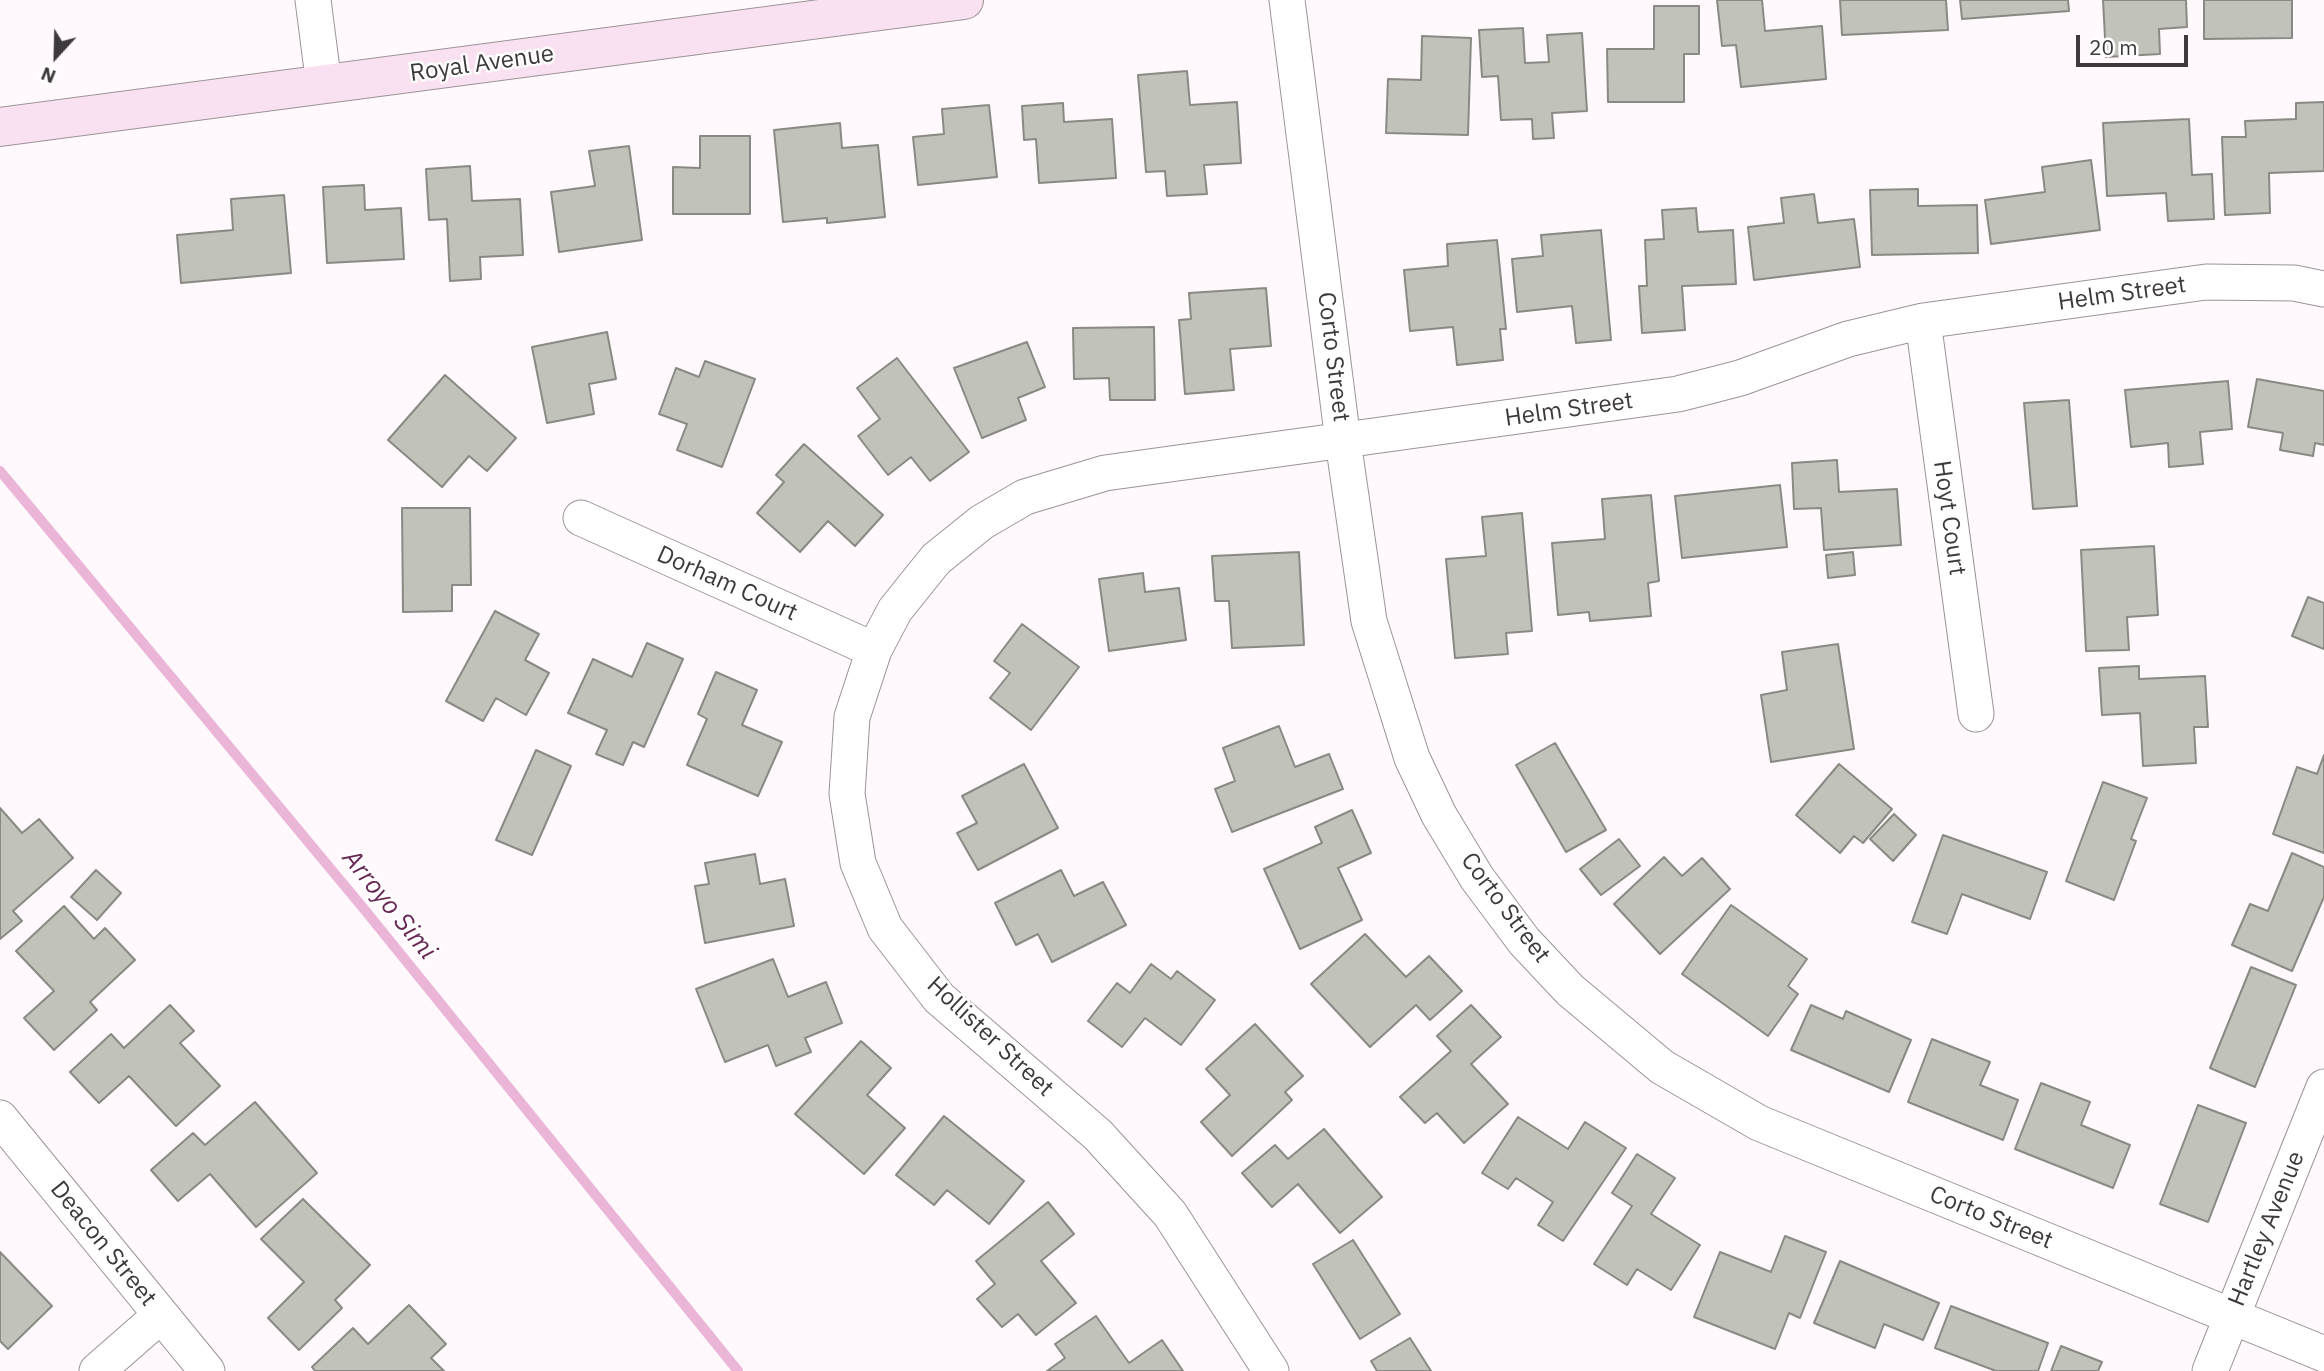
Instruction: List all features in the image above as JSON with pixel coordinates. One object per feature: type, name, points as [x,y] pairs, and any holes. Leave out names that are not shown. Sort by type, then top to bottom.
[{"type":"main road","name":"Royal Avenue","points":[[0,127],[964,0]]},
{"type":"street","points":[[313,0],[324,85]]},
{"type":"street","name":"Corto Street","points":[[1287,0],[1343,441],[1369,621],[1412,758],[1439,815],[1477,878],[1524,941],[1570,990],[1662,1067],[1759,1124],[2324,1354]]},
{"type":"street","name":"Helm Street","points":[[873,650],[895,610],[936,559],[982,522],[1025,497],[1105,473],[1678,394],[1740,378],[1849,339],[1923,321],[2206,282],[2294,283],[2324,289]]},
{"type":"street","name":"Hoyt Court","points":[[1923,321],[1976,714]]},
{"type":"street","name":"Dorham Court","points":[[581,518],[873,650]]},
{"type":"street","name":"Hollister Street","points":[[873,650],[852,717],[847,794],[858,863],[885,928],[939,998],[1098,1135],[1170,1214],[1271,1371]]},
{"type":"street","name":"Hartley Avenue","points":[[2210,1371],[2324,1087]]},
{"type":"street","name":"Deacon Street","points":[[0,1118],[207,1371]]},
{"type":"street","points":[[97,1371],[162,1315]]},
{"type":"building","points":[[1717,0],[1762,0],[1765,31],[1822,26],[1826,79],[1741,87],[1736,45],[1722,46]]},
{"type":"building","points":[[1840,0],[1946,0],[1948,30],[1842,35]]},
{"type":"building","points":[[1960,0],[2068,0],[2069,11],[1962,19]]},
{"type":"building","points":[[2103,0],[2186,0],[2187,27],[2159,29],[2160,54],[2106,57]]},
{"type":"building","points":[[2204,0],[2292,0],[2292,38],[2204,39]]},
{"type":"building","points":[[1654,6],[1699,6],[1699,54],[1684,54],[1684,102],[1608,102],[1607,49],[1654,49]]},
{"type":"building","points":[[1523,28],[1525,63],[1549,62],[1547,35],[1582,33],[1587,111],[1552,113],[1554,138],[1533,139],[1532,119],[1501,120],[1498,76],[1482,77],[1479,30]]},
{"type":"building","points":[[1422,36],[1471,38],[1468,135],[1386,133],[1388,79],[1421,80]]},
{"type":"building","points":[[1187,71],[1190,105],[1237,102],[1241,163],[1204,165],[1207,194],[1167,196],[1165,171],[1146,172],[1138,75]]},
{"type":"building","points":[[2324,102],[2324,171],[2269,173],[2270,213],[2225,215],[2222,137],[2246,137],[2245,121],[2296,119],[2296,103]]},
{"type":"building","points":[[1063,103],[1064,122],[1112,119],[1116,178],[1039,183],[1036,139],[1024,140],[1022,106]]},
{"type":"building","points":[[989,105],[997,177],[918,185],[913,137],[944,134],[942,109]]},
{"type":"building","points":[[2189,119],[2192,175],[2212,174],[2214,219],[2168,221],[2166,193],[2107,196],[2103,123]]},
{"type":"building","points":[[840,123],[842,148],[878,145],[885,217],[827,223],[827,218],[783,222],[774,130]]},
{"type":"building","points":[[700,136],[750,136],[750,214],[673,214],[673,167],[700,168]]},
{"type":"building","points":[[629,146],[642,240],[559,252],[551,192],[595,186],[589,151]]},
{"type":"building","points":[[2091,160],[2100,230],[1991,244],[1985,200],[2045,192],[2042,167]]},
{"type":"building","points":[[470,166],[472,201],[520,199],[523,255],[480,257],[481,279],[450,281],[447,219],[429,220],[426,169]]},
{"type":"building","points":[[364,185],[365,210],[401,208],[404,259],[327,263],[323,187]]},
{"type":"building","points":[[1918,189],[1918,206],[1977,205],[1978,253],[1872,255],[1870,190]]},
{"type":"building","points":[[1814,194],[1818,223],[1854,219],[1860,267],[1754,280],[1748,227],[1784,223],[1781,198]]},
{"type":"building","points":[[284,195],[291,273],[181,283],[177,235],[233,230],[231,199]]},
{"type":"building","points":[[1696,208],[1698,232],[1733,230],[1736,284],[1682,286],[1685,330],[1642,333],[1639,286],[1647,286],[1645,240],[1664,239],[1662,210]]},
{"type":"building","points":[[1601,230],[1611,340],[1576,343],[1572,306],[1517,312],[1512,259],[1543,256],[1541,235]]},
{"type":"building","points":[[1497,240],[1506,329],[1500,329],[1503,360],[1457,365],[1453,327],[1410,331],[1404,270],[1448,266],[1447,244]]},
{"type":"building","points":[[1266,288],[1271,346],[1230,349],[1234,390],[1185,394],[1179,320],[1191,319],[1189,293]]},
{"type":"building","points":[[1154,327],[1155,400],[1110,400],[1109,378],[1074,379],[1073,328]]},
{"type":"building","points":[[607,332],[616,379],[589,384],[594,414],[547,423],[532,347]]},
{"type":"building","points":[[1027,342],[1045,387],[1018,398],[1026,420],[982,438],[954,368]]},
{"type":"building","points":[[897,358],[969,452],[930,481],[911,457],[888,475],[858,436],[880,419],[857,388]]},
{"type":"building","points":[[705,361],[755,379],[722,467],[677,450],[687,424],[659,414],[676,368],[699,377]]},
{"type":"building","points":[[445,375],[516,438],[487,471],[469,456],[442,487],[388,440]]},
{"type":"building","points":[[2257,379],[2324,391],[2324,445],[2315,443],[2313,456],[2280,450],[2283,433],[2248,427]]},
{"type":"building","points":[[2228,381],[2232,429],[2200,432],[2203,464],[2169,467],[2168,443],[2131,447],[2125,390]]},
{"type":"building","points":[[2069,400],[2077,506],[2033,509],[2024,403]]},
{"type":"building","points":[[804,444],[883,515],[855,546],[828,521],[800,552],[757,513],[784,482],[776,475]]},
{"type":"building","points":[[1837,460],[1839,492],[1897,489],[1901,545],[1824,550],[1821,508],[1794,509],[1792,463]]},
{"type":"building","points":[[1780,485],[1787,547],[1682,558],[1675,496]]},
{"type":"building","points":[[1651,495],[1659,581],[1648,583],[1651,616],[1590,621],[1589,612],[1558,615],[1552,543],[1605,539],[1602,499]]},
{"type":"building","points":[[402,508],[470,508],[471,585],[452,585],[452,611],[403,612]]},
{"type":"building","points":[[1522,513],[1532,631],[1506,633],[1508,654],[1455,658],[1446,559],[1486,556],[1482,517]]},
{"type":"building","points":[[2154,546],[2158,615],[2127,617],[2129,650],[2086,651],[2081,550]]},
{"type":"building","points":[[1299,552],[1304,645],[1232,648],[1229,601],[1215,601],[1212,556]]},
{"type":"building","points":[[1853,552],[1855,575],[1828,578],[1826,555]]},
{"type":"building","points":[[1143,573],[1145,592],[1179,588],[1186,640],[1109,651],[1099,579]]},
{"type":"building","points":[[2308,597],[2324,603],[2324,649],[2292,636]]},
{"type":"building","points":[[495,611],[539,634],[525,660],[549,673],[526,715],[496,698],[483,721],[446,701]]},
{"type":"building","points":[[1022,624],[1079,667],[1031,730],[990,698],[1010,673],[994,661]]},
{"type":"building","points":[[647,643],[683,659],[644,747],[633,742],[623,765],[596,754],[607,730],[568,713],[593,659],[632,677]]},
{"type":"building","points":[[1838,644],[1854,749],[1771,762],[1761,695],[1787,690],[1782,652]]},
{"type":"building","points":[[2139,666],[2139,679],[2205,676],[2208,727],[2194,727],[2196,763],[2143,766],[2140,713],[2102,715],[2099,668]]},
{"type":"building","points":[[716,672],[757,690],[742,725],[782,742],[758,796],[687,765],[707,719],[698,714]]},
{"type":"building","points":[[1279,726],[1295,767],[1329,754],[1343,789],[1232,832],[1215,789],[1235,781],[1223,748]]},
{"type":"building","points":[[1555,743],[1606,830],[1566,852],[1516,765]]},
{"type":"building","points":[[536,750],[571,766],[532,855],[496,840]]},
{"type":"building","points":[[2324,755],[2324,853],[2273,834],[2297,767],[2317,774]]},
{"type":"building","points":[[1024,764],[1058,828],[978,870],[957,833],[977,823],[962,796]]},
{"type":"building","points":[[1839,764],[1892,809],[1863,843],[1854,836],[1840,853],[1796,815]]},
{"type":"building","points":[[2103,782],[2147,798],[2131,839],[2136,841],[2114,900],[2066,881]]},
{"type":"building","points":[[0,808],[22,833],[39,819],[73,858],[13,911],[22,921],[0,939]]},
{"type":"building","points":[[1352,810],[1371,853],[1338,868],[1362,920],[1300,949],[1264,869],[1322,843],[1315,827]]},
{"type":"building","points":[[1894,814],[1916,835],[1893,861],[1870,839]]},
{"type":"building","points":[[1943,835],[2047,872],[2030,919],[1962,894],[1947,934],[1912,922]]},
{"type":"building","points":[[1619,839],[1640,866],[1601,895],[1580,869]]},
{"type":"building","points":[[2292,853],[2324,867],[2324,897],[2292,971],[2232,945],[2250,904],[2268,911]]},
{"type":"building","points":[[755,854],[760,884],[785,879],[794,926],[705,943],[695,886],[709,884],[705,863]]},
{"type":"building","points":[[1664,857],[1682,876],[1702,858],[1730,889],[1660,954],[1614,904]]},
{"type":"building","points":[[96,870],[121,893],[97,920],[71,897]]},
{"type":"building","points":[[1061,870],[1074,896],[1103,882],[1126,925],[1052,962],[1038,934],[1016,945],[995,903]]},
{"type":"building","points":[[1731,905],[1807,959],[1788,986],[1798,994],[1768,1036],[1682,974]]},
{"type":"building","points":[[64,906],[94,939],[105,928],[135,960],[90,1002],[97,1010],[54,1050],[24,1018],[54,991],[16,951]]},
{"type":"building","points":[[1365,934],[1406,977],[1429,956],[1462,991],[1430,1020],[1416,1005],[1370,1047],[1311,984]]},
{"type":"building","points":[[773,959],[788,997],[826,982],[842,1023],[805,1038],[811,1052],[776,1066],[768,1045],[725,1062],[696,989]]},
{"type":"building","points":[[1151,964],[1171,979],[1177,971],[1215,1000],[1181,1045],[1145,1018],[1122,1047],[1088,1021],[1117,983],[1130,993]]},
{"type":"building","points":[[2251,967],[2296,985],[2255,1087],[2210,1068]]},
{"type":"building","points":[[170,1005],[194,1031],[180,1043],[220,1086],[176,1126],[129,1076],[99,1103],[70,1072],[111,1034],[124,1048]]},
{"type":"building","points":[[1471,1005],[1501,1037],[1471,1064],[1508,1104],[1464,1143],[1437,1113],[1425,1123],[1400,1097],[1451,1051],[1437,1036]]},
{"type":"building","points":[[1811,1005],[1843,1019],[1846,1011],[1911,1040],[1889,1092],[1791,1050]]},
{"type":"building","points":[[1255,1024],[1303,1076],[1285,1092],[1292,1100],[1232,1156],[1201,1122],[1230,1095],[1206,1069]]},
{"type":"building","points":[[1932,1039],[1990,1062],[1980,1085],[2018,1100],[2003,1140],[1908,1102]]},
{"type":"building","points":[[861,1041],[891,1068],[867,1095],[905,1128],[864,1174],[795,1114]]},
{"type":"building","points":[[2041,1083],[2090,1102],[2081,1125],[2130,1145],[2113,1188],[2015,1149]]},
{"type":"building","points":[[255,1102],[317,1173],[256,1227],[210,1174],[178,1201],[151,1170],[193,1133],[205,1145]]},
{"type":"building","points":[[2198,1105],[2246,1123],[2208,1222],[2160,1204]]},
{"type":"building","points":[[944,1116],[1024,1181],[989,1224],[947,1190],[934,1205],[896,1175]]},
{"type":"building","points":[[1518,1117],[1568,1149],[1585,1122],[1626,1148],[1563,1241],[1538,1225],[1553,1202],[1516,1178],[1508,1189],[1482,1173]]},
{"type":"building","points":[[1324,1129],[1382,1197],[1340,1233],[1298,1184],[1272,1207],[1242,1173],[1275,1145],[1288,1159]]},
{"type":"building","points":[[1637,1154],[1675,1178],[1651,1214],[1700,1245],[1671,1290],[1637,1269],[1627,1285],[1594,1264],[1632,1206],[1612,1193]]},
{"type":"building","points":[[303,1199],[370,1265],[335,1300],[342,1308],[299,1350],[268,1318],[304,1282],[261,1239]]},
{"type":"building","points":[[1048,1202],[1074,1234],[1041,1261],[1076,1303],[1036,1335],[1018,1314],[1002,1327],[977,1299],[995,1284],[976,1261]]},
{"type":"building","points":[[1785,1236],[1826,1252],[1800,1318],[1789,1313],[1775,1349],[1694,1317],[1720,1252],[1771,1272]]},
{"type":"building","points":[[1353,1240],[1400,1314],[1360,1339],[1313,1264]]},
{"type":"building","points":[[0,1252],[52,1306],[8,1349],[0,1341]]},
{"type":"building","points":[[1840,1261],[1939,1303],[1923,1340],[1884,1324],[1875,1348],[1814,1323]]},
{"type":"building","points":[[409,1305],[446,1344],[431,1358],[444,1371],[315,1371],[312,1367],[353,1328],[368,1344]]},
{"type":"building","points":[[1951,1306],[2048,1343],[2038,1371],[1996,1371],[1935,1348]]},
{"type":"building","points":[[1096,1316],[1129,1363],[1162,1340],[1183,1371],[1047,1371],[1065,1358],[1055,1344]]},
{"type":"building","points":[[1410,1338],[1431,1371],[1377,1371],[1371,1361]]},
{"type":"building","points":[[2061,1346],[2102,1362],[2098,1371],[2051,1371]]},
{"type":"waterway","name":"Arroyo Simi","points":[[0,471],[364,909],[738,1371]]}]
